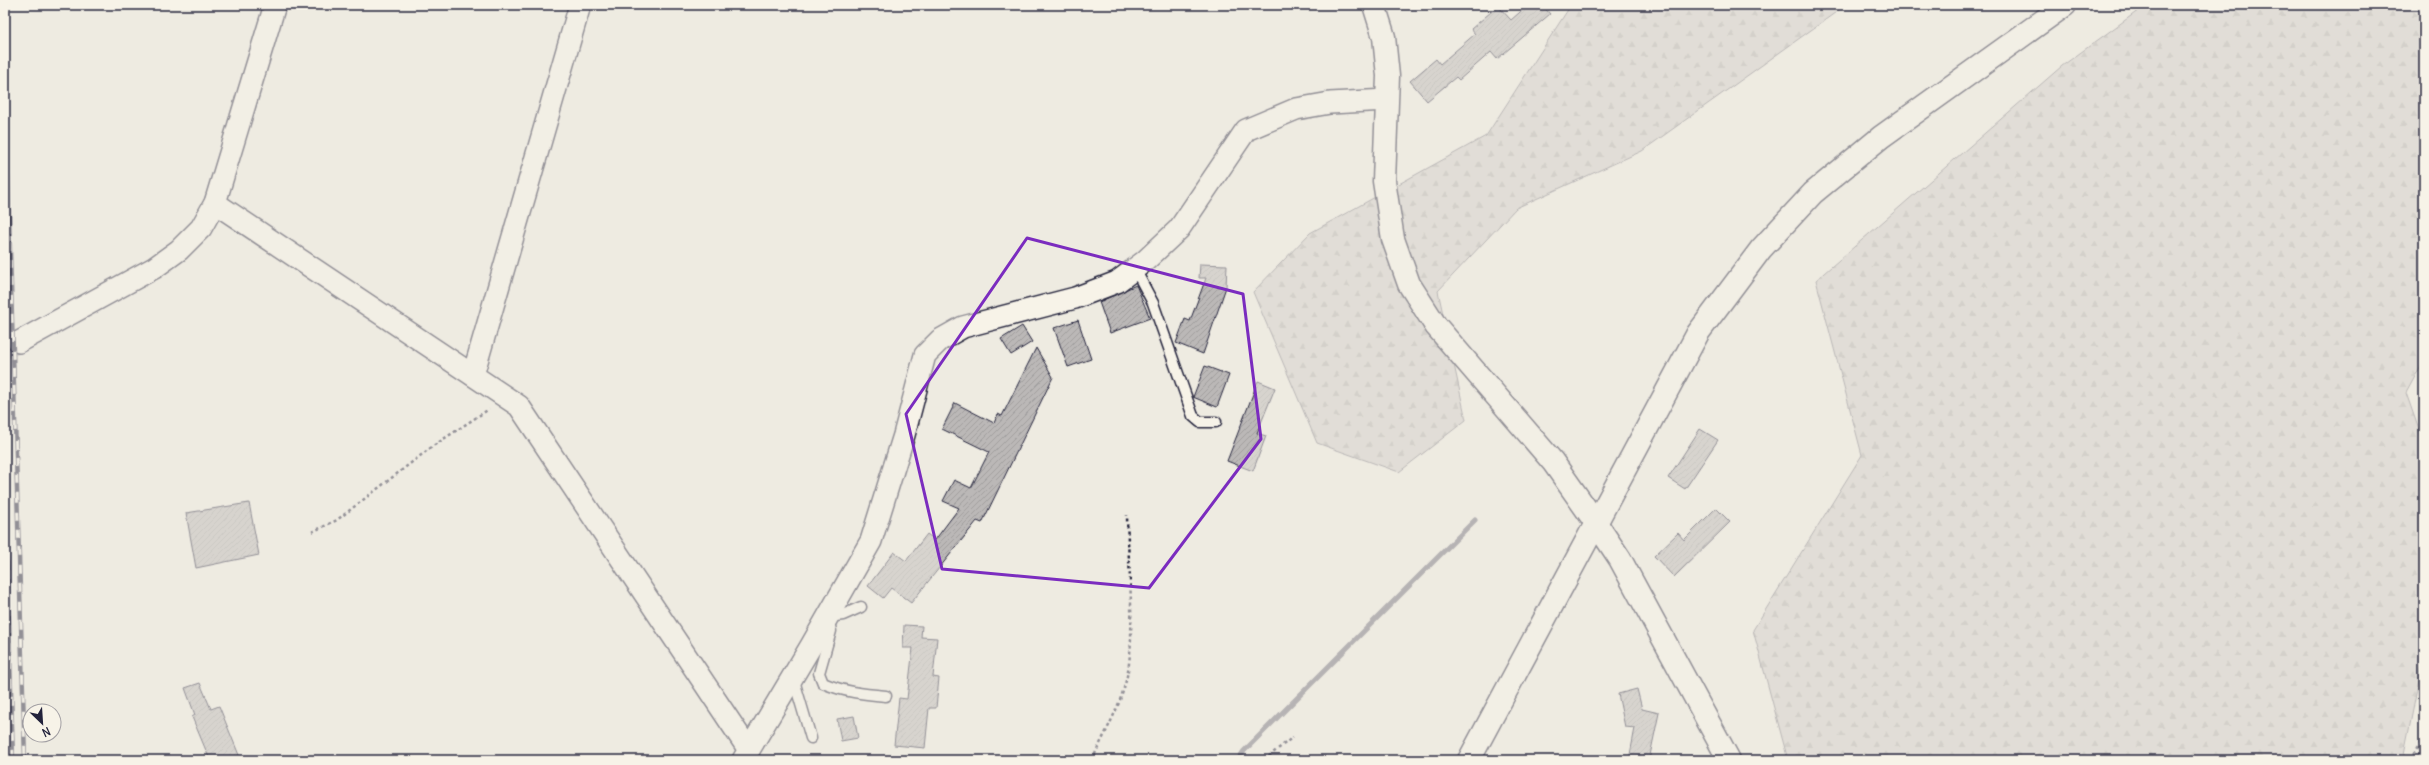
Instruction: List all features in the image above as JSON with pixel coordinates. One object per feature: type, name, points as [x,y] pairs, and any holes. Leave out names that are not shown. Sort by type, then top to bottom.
[{"type":"street","points":[[19,342],[154,268],[179,250],[201,228],[215,203],[275,5]]},
{"type":"street","points":[[473,375],[580,5]]},
{"type":"street","points":[[1374,5],[1384,37],[1388,76],[1384,181],[1393,239],[1409,284],[1436,326],[1553,462],[1596,523],[1620,559],[1729,760]]},
{"type":"street","points":[[1469,760],[1698,332],[1761,249],[1813,193],[1881,137],[2065,5]]},
{"type":"street","points":[[215,203],[519,406],[746,755],[828,618],[871,541],[904,435],[925,355],[940,340],[963,327],[1075,298],[1117,282],[1179,229],[1246,130],[1296,109],[1330,103],[1387,100]]},
{"type":"lane","points":[[1135,268],[1153,303],[1192,416],[1200,422],[1216,422]]},
{"type":"lane","points":[[861,607],[843,615],[828,618],[832,631],[819,673],[823,683],[850,693],[886,696]]},
{"type":"lane","points":[[793,677],[811,738]]},
{"type":"path","points":[[312,532],[337,520],[433,446],[506,398]]},
{"type":"path","points":[[1092,760],[1121,696],[1127,675],[1131,638],[1127,515]]},
{"type":"path","points":[[1264,760],[1293,737]]},
{"type":"path","points":[[2410,760],[2424,737]]},
{"type":"highlighted area","points":[[1027,238],[1243,294],[1261,439],[1149,588],[942,569],[906,414]]},
{"type":"green space","points":[[1571,5],[1846,5],[1642,151],[1516,208],[1438,291],[1466,420],[1399,472],[1317,443],[1253,292],[1310,233],[1486,136]]},
{"type":"green space","points":[[2146,5],[2424,5],[2424,360],[2406,393],[2424,444],[2424,654],[2403,760],[1788,760],[1753,630],[1862,455],[1816,280],[2062,66]]},
{"type":"building","points":[[1528,5],[1542,5],[1550,14],[1497,59],[1491,52],[1459,80],[1456,77],[1427,101],[1410,81],[1436,59],[1440,64],[1475,34],[1471,29],[1498,6],[1511,20]]},
{"type":"building","points":[[1200,264],[1227,265],[1226,287],[1203,354],[1176,343],[1185,319],[1190,321],[1206,278],[1199,278]]},
{"type":"building","points":[[1136,285],[1150,318],[1110,333],[1099,302]]},
{"type":"building","points":[[1078,320],[1091,359],[1068,367],[1054,328]]},
{"type":"building","points":[[1022,326],[1032,342],[1011,355],[1001,339]]},
{"type":"building","points":[[1036,348],[1053,377],[982,523],[977,521],[911,603],[891,588],[883,598],[868,586],[894,552],[906,561],[927,534],[935,540],[959,508],[943,501],[954,480],[971,488],[989,452],[942,429],[955,403],[994,423],[998,414],[1002,416]]},
{"type":"building","points":[[1205,366],[1229,375],[1217,407],[1193,397]]},
{"type":"building","points":[[1258,381],[1275,388],[1257,433],[1266,436],[1253,471],[1227,461]]},
{"type":"building","points":[[1700,429],[1718,440],[1685,489],[1668,478]]},
{"type":"building","points":[[249,503],[259,555],[196,568],[186,513]]},
{"type":"building","points":[[1716,508],[1730,522],[1674,577],[1654,556],[1678,533],[1684,540]]},
{"type":"building","points":[[904,625],[922,626],[921,637],[937,638],[933,677],[939,678],[936,708],[929,708],[925,748],[894,745],[899,698],[907,699],[913,648],[903,648]]},
{"type":"building","points":[[200,683],[211,709],[219,706],[241,760],[210,760],[192,717],[195,715],[185,688]]},
{"type":"building","points":[[1637,689],[1642,709],[1659,713],[1649,760],[1629,760],[1635,728],[1625,727],[1618,694]]},
{"type":"building","points":[[854,716],[858,738],[841,741],[837,719]]},
{"type":"waterway","points":[[1238,760],[1244,751],[1475,520]]},
{"type":"tunnel","points":[[5,349],[19,342]]},
{"type":"railway","points":[[5,80],[25,760]]},
{"type":"railway","points":[[5,480],[13,760]]}]
